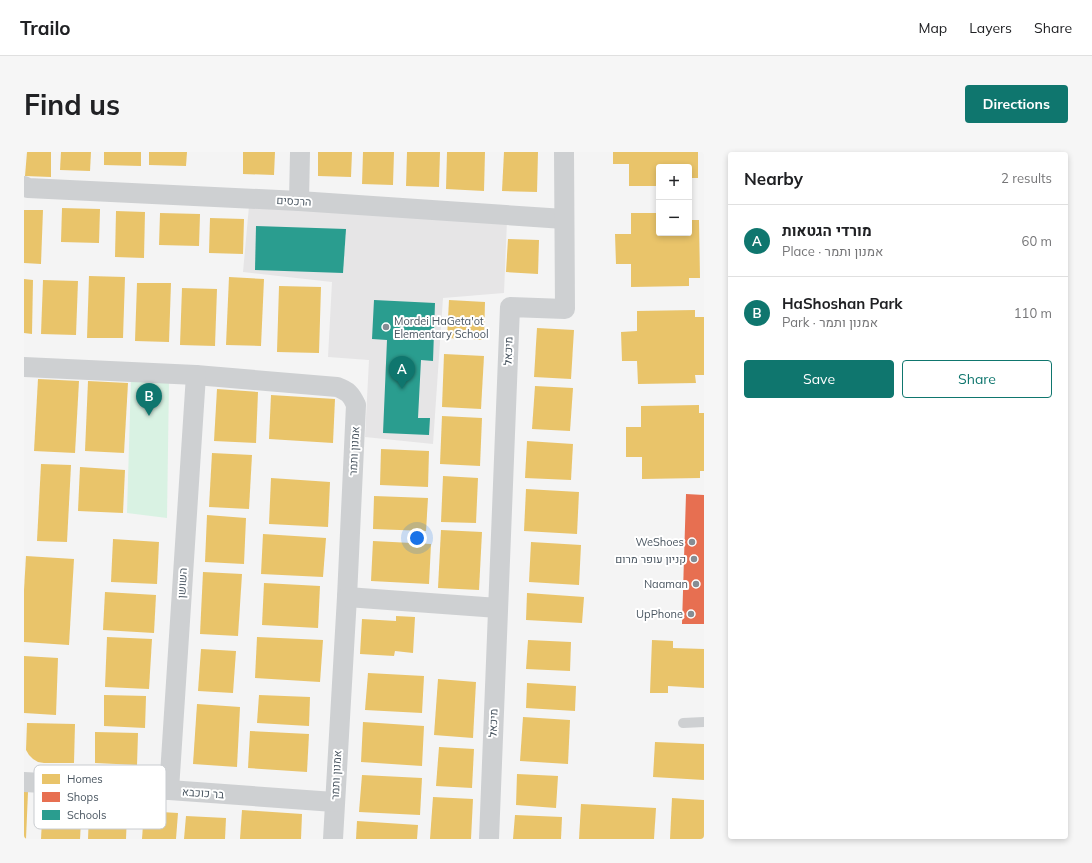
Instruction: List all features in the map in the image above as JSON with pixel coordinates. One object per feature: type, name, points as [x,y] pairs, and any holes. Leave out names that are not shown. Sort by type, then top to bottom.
[{"type":"street","points":[[299,201],[300,152]]},
{"type":"street","name":"מיכאל","points":[[489,839],[510,307],[565,309],[564,152]]},
{"type":"street","name":"הרכסים","points":[[24,186],[28,188],[299,201],[564,218]]},
{"type":"street","name":"אמנון ותמר","points":[[24,367],[196,375],[337,387],[347,391],[353,399],[356,404],[347,597],[333,839]]},
{"type":"street","name":"השושן","points":[[169,790],[196,375]]},
{"type":"street","points":[[347,597],[498,608]]},
{"type":"street","name":"בר כוכבא","points":[[24,782],[34,783]]},
{"type":"street","name":"בר כוכבא","points":[[166,790],[334,802]]},
{"type":"lane","points":[[682,723],[704,722]]},
{"type":"shaded area","name":"Mordei HaGeta'ot Elementary School","points":[[249,206],[507,221],[504,293],[443,298],[433,444],[365,437],[369,360],[328,357],[332,282],[243,272]]},
{"type":"green space","points":[[131,378],[169,381],[167,518],[127,513]]},
{"type":"building: Homes","points":[[27,152],[51,152],[51,177],[25,176]]},
{"type":"building: Homes","points":[[61,152],[91,152],[90,171],[60,170]]},
{"type":"building: Homes","points":[[104,152],[141,152],[141,166],[104,165]]},
{"type":"building: Homes","points":[[149,152],[187,152],[186,166],[149,165]]},
{"type":"building: Homes","points":[[243,152],[275,152],[274,175],[243,174]]},
{"type":"building: Homes","points":[[318,152],[352,152],[351,177],[318,176]]},
{"type":"building: Homes","points":[[363,152],[394,152],[393,185],[362,184]]},
{"type":"building: Homes","points":[[407,152],[440,152],[439,187],[406,186]]},
{"type":"building: Homes","points":[[447,152],[485,152],[484,191],[446,189]]},
{"type":"building: Homes","points":[[504,152],[538,152],[537,192],[502,191]]},
{"type":"building: Homes","points":[[613,152],[698,152],[698,178],[692,178],[692,164],[656,164],[656,186],[629,186],[629,164],[613,164]]},
{"type":"building: Homes","points":[[62,208],[100,209],[99,243],[61,242]]},
{"type":"building: Homes","points":[[24,210],[43,210],[41,264],[24,263]]},
{"type":"building: Homes","points":[[116,211],[145,212],[144,258],[115,257]]},
{"type":"building: Homes","points":[[160,213],[200,214],[199,246],[159,245]]},
{"type":"building: Homes","points":[[631,213],[656,213],[656,236],[692,236],[692,220],[699,220],[700,278],[689,278],[689,286],[631,287],[631,264],[616,264],[615,234],[631,234]]},
{"type":"building: Homes","points":[[210,218],[244,219],[243,254],[209,253]]},
{"type":"building: Homes","points":[[508,239],[539,240],[538,274],[506,272]]},
{"type":"building: Homes","points":[[89,276],[125,277],[123,338],[87,338]]},
{"type":"building: Homes","points":[[229,277],[264,279],[261,346],[226,345]]},
{"type":"building: Homes","points":[[24,279],[33,280],[32,334],[24,333]]},
{"type":"building: Homes","points":[[43,280],[78,281],[76,335],[41,334]]},
{"type":"building: Homes","points":[[137,283],[171,283],[169,342],[135,341]]},
{"type":"building: Homes","points":[[279,286],[321,287],[319,353],[277,352]]},
{"type":"building: Homes","points":[[182,288],[217,289],[215,346],[180,345]]},
{"type":"building: Homes","points":[[449,300],[485,302],[484,340],[447,338]]},
{"type":"building: Homes","points":[[695,310],[695,317],[704,317],[704,375],[695,375],[696,383],[638,384],[637,361],[622,361],[621,332],[637,331],[637,311]]},
{"type":"building: Homes","points":[[537,328],[574,330],[571,379],[534,377]]},
{"type":"building: Homes","points":[[444,354],[484,356],[481,409],[442,407]]},
{"type":"building: Homes","points":[[38,379],[79,381],[75,453],[34,451]]},
{"type":"building: Homes","points":[[88,381],[128,383],[124,453],[85,451]]},
{"type":"building: Homes","points":[[535,386],[573,388],[570,431],[532,429]]},
{"type":"building: Homes","points":[[217,389],[258,392],[256,443],[214,441]]},
{"type":"building: Homes","points":[[271,395],[335,399],[333,443],[269,439]]},
{"type":"building: Homes","points":[[699,405],[699,413],[704,413],[704,471],[700,471],[700,478],[642,479],[642,457],[626,457],[626,427],[641,427],[641,406]]},
{"type":"building: Homes","points":[[442,416],[482,418],[480,466],[440,464]]},
{"type":"building: Homes","points":[[527,441],[573,444],[571,480],[525,478]]},
{"type":"building: Homes","points":[[381,449],[429,451],[428,487],[380,485]]},
{"type":"building: Homes","points":[[212,453],[252,455],[249,509],[209,507]]},
{"type":"building: Homes","points":[[41,464],[71,465],[67,542],[37,541]]},
{"type":"building: Homes","points":[[80,467],[125,470],[123,513],[78,511]]},
{"type":"building: Homes","points":[[443,476],[478,478],[476,523],[441,522]]},
{"type":"building: Homes","points":[[271,478],[330,482],[328,527],[269,524]]},
{"type":"building: Homes","points":[[526,489],[579,492],[577,534],[524,531]]},
{"type":"building: Homes","points":[[374,496],[428,498],[426,531],[373,529]]},
{"type":"building: Homes","points":[[207,515],[246,518],[244,564],[205,562]]},
{"type":"building: Homes","points":[[441,530],[482,532],[479,590],[438,588]]},
{"type":"building: Homes","points":[[263,534],[326,538],[323,577],[261,574]]},
{"type":"building: Homes","points":[[113,539],[159,542],[157,584],[111,582]]},
{"type":"building: Homes","points":[[373,541],[431,544],[429,584],[371,581]]},
{"type":"building: Homes","points":[[531,542],[581,545],[579,585],[529,582]]},
{"type":"building: Homes","points":[[26,556],[74,559],[69,645],[24,642],[24,590]]},
{"type":"building: Homes","points":[[203,572],[242,574],[238,636],[200,634]]},
{"type":"building: Homes","points":[[264,583],[320,586],[318,628],[262,625]]},
{"type":"building: Homes","points":[[105,592],[156,595],[154,633],[103,630]]},
{"type":"building: Homes","points":[[527,593],[584,597],[582,623],[526,620]]},
{"type":"building: Homes","points":[[396,616],[415,617],[413,653],[395,651],[394,656],[360,654],[362,619],[396,621]]},
{"type":"building: Homes","points":[[107,637],[152,639],[149,689],[105,687]]},
{"type":"building: Homes","points":[[257,637],[323,640],[320,682],[255,678]]},
{"type":"building: Homes","points":[[528,640],[571,642],[570,671],[526,669]]},
{"type":"building: Homes","points":[[652,640],[673,641],[673,648],[704,649],[704,688],[668,686],[668,693],[650,693]]},
{"type":"building: Homes","points":[[201,649],[236,651],[233,693],[198,691]]},
{"type":"building: Homes","points":[[24,656],[58,658],[56,715],[24,713]]},
{"type":"building: Homes","points":[[368,673],[424,676],[422,713],[365,710]]},
{"type":"building: Homes","points":[[438,679],[476,682],[473,738],[434,735]]},
{"type":"building: Homes","points":[[527,683],[576,686],[575,711],[526,708]]},
{"type":"building: Homes","points":[[104,695],[146,696],[145,728],[104,726]]},
{"type":"building: Homes","points":[[259,695],[310,697],[309,726],[257,723]]},
{"type":"building: Homes","points":[[197,704],[240,707],[237,767],[193,764]]},
{"type":"building: Homes","points":[[523,717],[570,720],[568,764],[520,761]]},
{"type":"building: Homes","points":[[363,722],[424,726],[422,766],[361,762]]},
{"type":"building: Homes","points":[[27,723],[75,724],[74,763],[44,763],[33,759],[26,750]]},
{"type":"building: Homes","points":[[250,731],[309,734],[307,772],[248,768]]},
{"type":"building: Homes","points":[[95,732],[138,733],[137,765],[95,763]]},
{"type":"building: Homes","points":[[655,742],[704,744],[704,780],[653,777]]},
{"type":"building: Homes","points":[[439,747],[474,749],[472,788],[436,786]]},
{"type":"building: Homes","points":[[517,774],[558,776],[556,808],[516,805]]},
{"type":"building: Homes","points":[[362,775],[422,778],[420,815],[359,812]]},
{"type":"building: Homes","points":[[24,791],[28,792],[26,839],[24,839]]},
{"type":"building: Homes","points":[[433,797],[473,799],[471,839],[430,839]]},
{"type":"building: Homes","points":[[672,798],[704,800],[704,839],[670,839]]},
{"type":"building: Homes","points":[[581,804],[656,808],[654,839],[579,839]]},
{"type":"building: Homes","points":[[242,810],[302,814],[301,839],[240,839]]},
{"type":"building: Homes","points":[[166,812],[178,813],[176,839],[142,839],[143,829],[166,829]]},
{"type":"building: Homes","points":[[515,815],[562,817],[561,839],[513,839]]},
{"type":"building: Homes","points":[[186,816],[226,818],[225,839],[184,839]]},
{"type":"building: Homes","points":[[357,821],[418,825],[417,839],[356,839]]},
{"type":"building: Homes","points":[[42,829],[81,829],[80,839],[41,839]]},
{"type":"building: Homes","points":[[88,829],[126,829],[126,839],[88,839]]},
{"type":"building: Shops","name":"קניון עופר מרום","points":[[686,494],[704,495],[704,624],[682,624]]},
{"type":"building: Schools","points":[[256,226],[346,229],[343,273],[255,270]]},
{"type":"building: Schools","points":[[374,300],[435,303],[433,361],[421,360],[418,418],[430,418],[429,435],[383,433],[387,340],[372,339]]},
{"type":"place","name":"Mordei HaGeta'ot Elementary School","points":[[386,327]]},
{"type":"place","name":"מורדי הגטאות","points":[[402,389]]},
{"type":"place","name":"HaShoshan Park","points":[[149,416]]},
{"type":"place","name":"WeShoes","points":[[692,542]]},
{"type":"place","name":"קניון עופר מרום","points":[[694,559]]},
{"type":"place","name":"Naaman","points":[[696,584]]},
{"type":"place","name":"UpPhone","points":[[691,614]]}]
